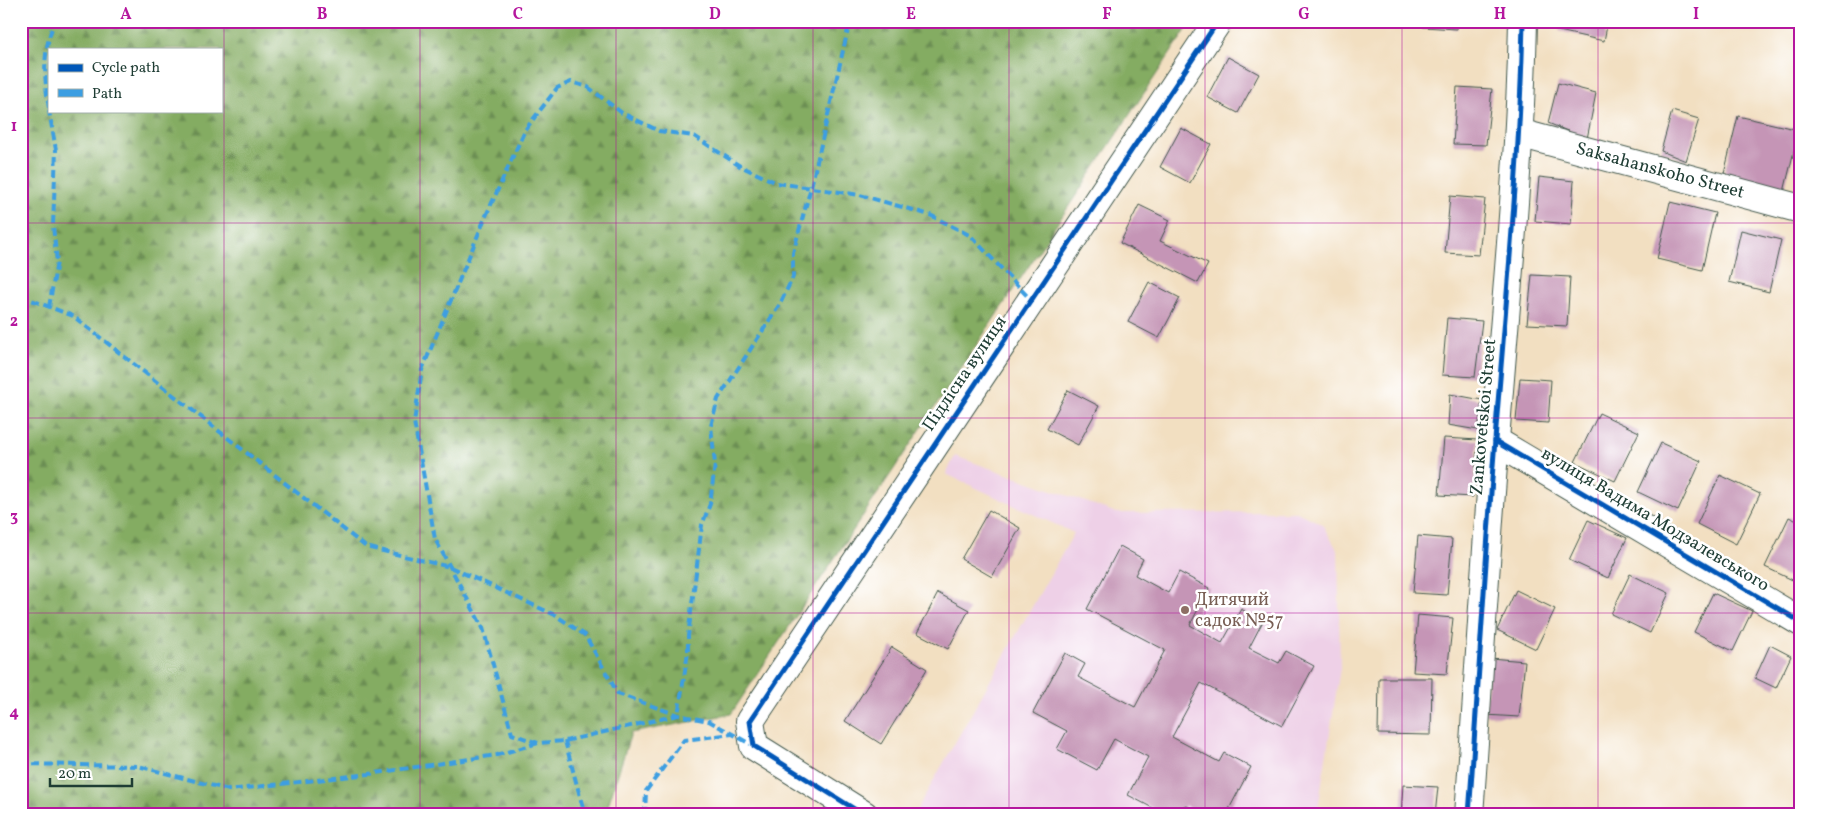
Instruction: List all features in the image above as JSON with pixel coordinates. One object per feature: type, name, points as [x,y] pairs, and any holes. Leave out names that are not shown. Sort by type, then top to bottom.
[{"type":"street","name":"Підлісна вулиця","points":[[864,815],[754,746],[750,721],[1218,21]]},
{"type":"street","name":"Zankovetskoi Street","points":[[1470,815],[1495,441],[1519,133],[1523,21]]},
{"type":"street","name":"Saksahanskoho Street","points":[[1519,133],[1801,209]]},
{"type":"street","name":"вулиця Вадима Модзалевського","points":[[1495,441],[1801,622]]},
{"type":"shaded area","name":"Дитячий садок №57","points":[[955,456],[1117,513],[1297,512],[1322,524],[1338,551],[1340,668],[1317,815],[914,815],[1074,533],[946,474]]},
{"type":"green space","points":[[21,21],[1192,21],[731,714],[631,733],[605,815],[21,815]]},
{"type":"building","points":[[1424,21],[1458,21],[1457,29],[1423,27]]},
{"type":"building","points":[[1561,21],[1608,21],[1604,41],[1559,31]]},
{"type":"building","points":[[1228,57],[1259,74],[1238,113],[1207,97]]},
{"type":"building","points":[[1558,83],[1596,93],[1587,139],[1548,123]]},
{"type":"building","points":[[1457,87],[1492,89],[1486,145],[1453,144]]},
{"type":"building","points":[[1672,111],[1699,119],[1686,161],[1661,151]]},
{"type":"building","points":[[1738,116],[1799,130],[1784,192],[1723,178]]},
{"type":"building","points":[[1181,128],[1211,144],[1190,183],[1160,167]]},
{"type":"building","points":[[1539,177],[1574,181],[1571,224],[1535,221]]},
{"type":"building","points":[[1450,196],[1485,199],[1479,255],[1445,253]]},
{"type":"building","points":[[1670,202],[1715,213],[1702,270],[1657,259]]},
{"type":"building","points":[[1139,205],[1170,220],[1160,241],[1208,264],[1198,283],[1120,243]]},
{"type":"building","points":[[1741,230],[1781,240],[1769,292],[1729,282]]},
{"type":"building","points":[[1532,275],[1570,277],[1567,326],[1527,324]]},
{"type":"building","points":[[1149,282],[1180,298],[1159,338],[1128,322]]},
{"type":"building","points":[[1447,318],[1482,321],[1475,377],[1442,375]]},
{"type":"building","points":[[1520,378],[1551,380],[1548,423],[1516,421]]},
{"type":"building","points":[[1068,390],[1099,406],[1078,445],[1047,429]]},
{"type":"building","points":[[1450,394],[1482,400],[1478,430],[1448,425]]},
{"type":"building","points":[[1599,413],[1639,432],[1615,481],[1575,462]]},
{"type":"building","points":[[1444,438],[1478,440],[1473,497],[1439,495]]},
{"type":"building","points":[[1661,443],[1701,461],[1678,511],[1638,492]]},
{"type":"building","points":[[1720,475],[1760,494],[1736,544],[1697,524]]},
{"type":"building","points":[[989,510],[1020,528],[992,577],[961,559]]},
{"type":"building","points":[[1789,517],[1801,523],[1801,584],[1765,567]]},
{"type":"building","points":[[1588,520],[1627,538],[1608,578],[1569,560]]},
{"type":"building","points":[[1418,536],[1452,539],[1447,595],[1413,593]]},
{"type":"building","points":[[1120,546],[1143,559],[1135,575],[1168,593],[1179,572],[1209,588],[1190,625],[1222,643],[1241,609],[1263,621],[1249,648],[1279,663],[1286,651],[1314,666],[1282,726],[1201,683],[1172,737],[1219,762],[1224,753],[1251,767],[1226,815],[1202,815],[1185,805],[1180,815],[1166,815],[1128,795],[1148,757],[1114,739],[1097,770],[1057,749],[1067,731],[1033,713],[1065,653],[1085,664],[1078,677],[1135,707],[1165,650],[1087,609]]},
{"type":"building","points":[[1630,574],[1669,593],[1650,633],[1611,614]]},
{"type":"building","points":[[1516,590],[1555,609],[1536,649],[1497,630]]},
{"type":"building","points":[[938,593],[969,610],[948,649],[917,633]]},
{"type":"building","points":[[1713,593],[1752,611],[1733,651],[1694,632]]},
{"type":"building","points":[[1418,615],[1453,618],[1447,674],[1413,672]]},
{"type":"building","points":[[1770,645],[1791,656],[1776,688],[1755,678]]},
{"type":"building","points":[[892,647],[927,669],[881,744],[845,721]]},
{"type":"building","points":[[1490,658],[1525,661],[1519,717],[1485,715]]},
{"type":"building","points":[[1379,678],[1432,678],[1431,735],[1378,734]]},
{"type":"building","points":[[1403,785],[1438,787],[1435,815],[1401,815]]},
{"type":"marked path","points":[[48,101],[45,64],[48,43],[55,21]]},
{"type":"marked path","points":[[21,764],[138,766],[229,790],[369,774],[497,755],[538,743],[565,741],[678,715],[688,652],[688,636],[702,525],[710,504],[715,464],[711,426],[718,399],[780,304],[793,277],[793,253],[811,187],[850,21]]},
{"type":"marked path","points":[[538,743],[512,734],[483,628],[435,539],[414,422],[422,370],[485,218],[525,130],[557,88],[571,82],[588,87],[622,113],[659,131],[694,136],[740,166],[777,183],[860,195],[930,215],[971,236],[1031,300]]},
{"type":"marked path","points":[[49,112],[56,150],[53,226],[57,262],[49,307]]},
{"type":"marked path","points":[[21,296],[73,316],[366,547],[450,567],[555,615],[585,635],[618,694],[678,715],[709,721],[754,746]]},
{"type":"marked path","points":[[645,815],[646,791],[684,740],[732,734]]},
{"type":"marked path","points":[[565,741],[585,815]]},
{"type":"cycle path","points":[[864,815],[754,746],[750,721],[1218,21]]},
{"type":"cycle path","points":[[1469,815],[1491,487],[1516,178],[1523,21]]},
{"type":"cycle path","points":[[1495,441],[1801,622]]},
{"type":"place","name":"Дитячий садок №57","points":[[1185,610]]}]
